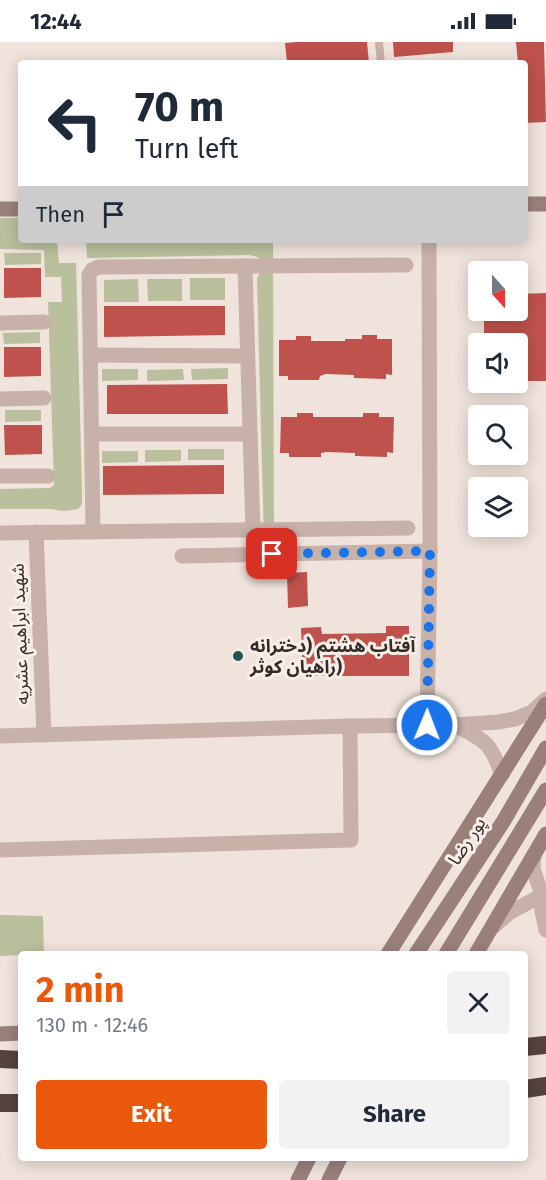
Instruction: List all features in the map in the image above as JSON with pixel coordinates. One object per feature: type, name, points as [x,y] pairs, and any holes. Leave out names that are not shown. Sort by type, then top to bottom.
[{"type":"highway","points":[[528,1047],[546,1045]]},
{"type":"highway","points":[[0,1059],[18,1060]]},
{"type":"highway","points":[[528,1089],[546,1086]]},
{"type":"highway","points":[[0,1103],[18,1103]]},
{"type":"street","points":[[528,204],[546,204]]},
{"type":"street","points":[[0,209],[18,209]]},
{"type":"street","points":[[427,725],[430,551],[429,243]]},
{"type":"street","points":[[93,532],[89,275],[92,270],[99,267],[406,265]]},
{"type":"street","points":[[245,266],[253,531]]},
{"type":"street","points":[[0,323],[44,322]]},
{"type":"street","points":[[90,355],[248,356]]},
{"type":"street","points":[[0,399],[44,398]]},
{"type":"street","points":[[92,434],[250,434]]},
{"type":"street","points":[[0,476],[48,476]]},
{"type":"street","points":[[0,533],[408,528]]},
{"type":"street","name":"شهید ابراهیم عشریه","points":[[36,532],[44,735]]},
{"type":"street","points":[[182,556],[430,551]]},
{"type":"street","points":[[0,736],[455,725],[515,719],[531,712],[546,699]]},
{"type":"street","points":[[390,951],[546,704]]},
{"type":"street","points":[[455,725],[484,741],[495,756],[502,775]]},
{"type":"street","points":[[0,850],[351,840],[350,726]]},
{"type":"street","name":"پور رضا","points":[[418,951],[503,822],[546,747]]},
{"type":"street","points":[[448,951],[546,790]]},
{"type":"street","points":[[478,951],[546,834]]},
{"type":"street","points":[[534,855],[533,869],[544,894],[542,911],[546,930]]},
{"type":"street","points":[[490,930],[509,914],[544,894]]},
{"type":"street","points":[[0,1034],[18,1033]]},
{"type":"street","points":[[299,1177],[307,1161]]},
{"type":"street","points":[[329,1180],[338,1161]]},
{"type":"lane","points":[[379,42],[381,60]]},
{"type":"green space","points":[[0,218],[18,218],[18,243],[57,243],[59,263],[76,263],[82,491],[82,504],[78,509],[64,511],[0,509],[0,489],[50,488],[54,485],[48,302],[62,302],[61,277],[45,277],[44,250],[0,249]]},
{"type":"green space","points":[[86,243],[273,243],[274,541],[268,548],[264,541],[257,279],[264,263],[258,257],[249,255],[87,258]]},
{"type":"green space","points":[[4,253],[41,253],[41,264],[5,265]]},
{"type":"green space","points":[[190,278],[225,278],[225,300],[190,300]]},
{"type":"green space","points":[[138,279],[139,302],[104,302],[104,280]]},
{"type":"green space","points":[[147,279],[182,279],[182,301],[148,301]]},
{"type":"green space","points":[[40,332],[40,343],[4,344],[3,333]]},
{"type":"green space","points":[[228,368],[228,379],[192,380],[191,369]]},
{"type":"green space","points":[[102,369],[138,369],[138,380],[102,381]]},
{"type":"green space","points":[[183,369],[184,380],[147,381],[147,370]]},
{"type":"green space","points":[[5,410],[41,410],[41,421],[5,422]]},
{"type":"green space","points":[[188,449],[224,449],[224,460],[188,460]]},
{"type":"green space","points":[[145,450],[181,450],[181,461],[145,462]]},
{"type":"green space","points":[[102,451],[138,451],[138,462],[102,463]]},
{"type":"green space","points":[[0,915],[43,916],[44,951],[18,951],[18,955],[0,956]]},
{"type":"building","points":[[367,42],[369,60],[287,60],[285,43]]},
{"type":"building","points":[[393,42],[453,42],[453,52],[394,57]]},
{"type":"building","points":[[516,42],[544,42],[546,122],[528,123],[528,60],[518,60]]},
{"type":"building","points":[[4,268],[41,268],[41,297],[4,298]]},
{"type":"building","points":[[546,293],[546,381],[528,381],[528,333],[484,333],[484,321],[528,321],[528,294]]},
{"type":"building","points":[[104,306],[225,306],[225,335],[104,337]]},
{"type":"building","points":[[362,335],[377,335],[377,339],[392,339],[392,375],[386,374],[386,379],[326,374],[320,376],[319,380],[288,380],[288,376],[279,376],[279,340],[296,340],[296,336],[311,336],[311,341],[345,341],[345,339],[362,339]]},
{"type":"building","points":[[4,347],[41,347],[41,376],[4,377]]},
{"type":"building","points":[[227,384],[228,414],[107,414],[107,385]]},
{"type":"building","points":[[297,413],[313,413],[313,417],[363,417],[363,413],[379,413],[379,417],[394,417],[393,453],[387,452],[387,457],[327,452],[321,453],[321,457],[289,457],[289,453],[280,453],[281,417],[297,417]]},
{"type":"building","points":[[4,425],[42,425],[42,454],[5,455]]},
{"type":"building","points":[[224,465],[224,494],[103,495],[103,466]]},
{"type":"building","points":[[307,572],[308,606],[288,608],[287,573]]},
{"type":"building","points":[[386,626],[409,626],[409,676],[303,676],[301,628],[321,627],[322,634],[386,633]]},
{"type":"place","name":"آفتاب هشتم (دخترانه راهیان کوثر)","points":[[238,656]]},
{"type":"route","points":[[272,554],[430,551],[427,725]]}]
